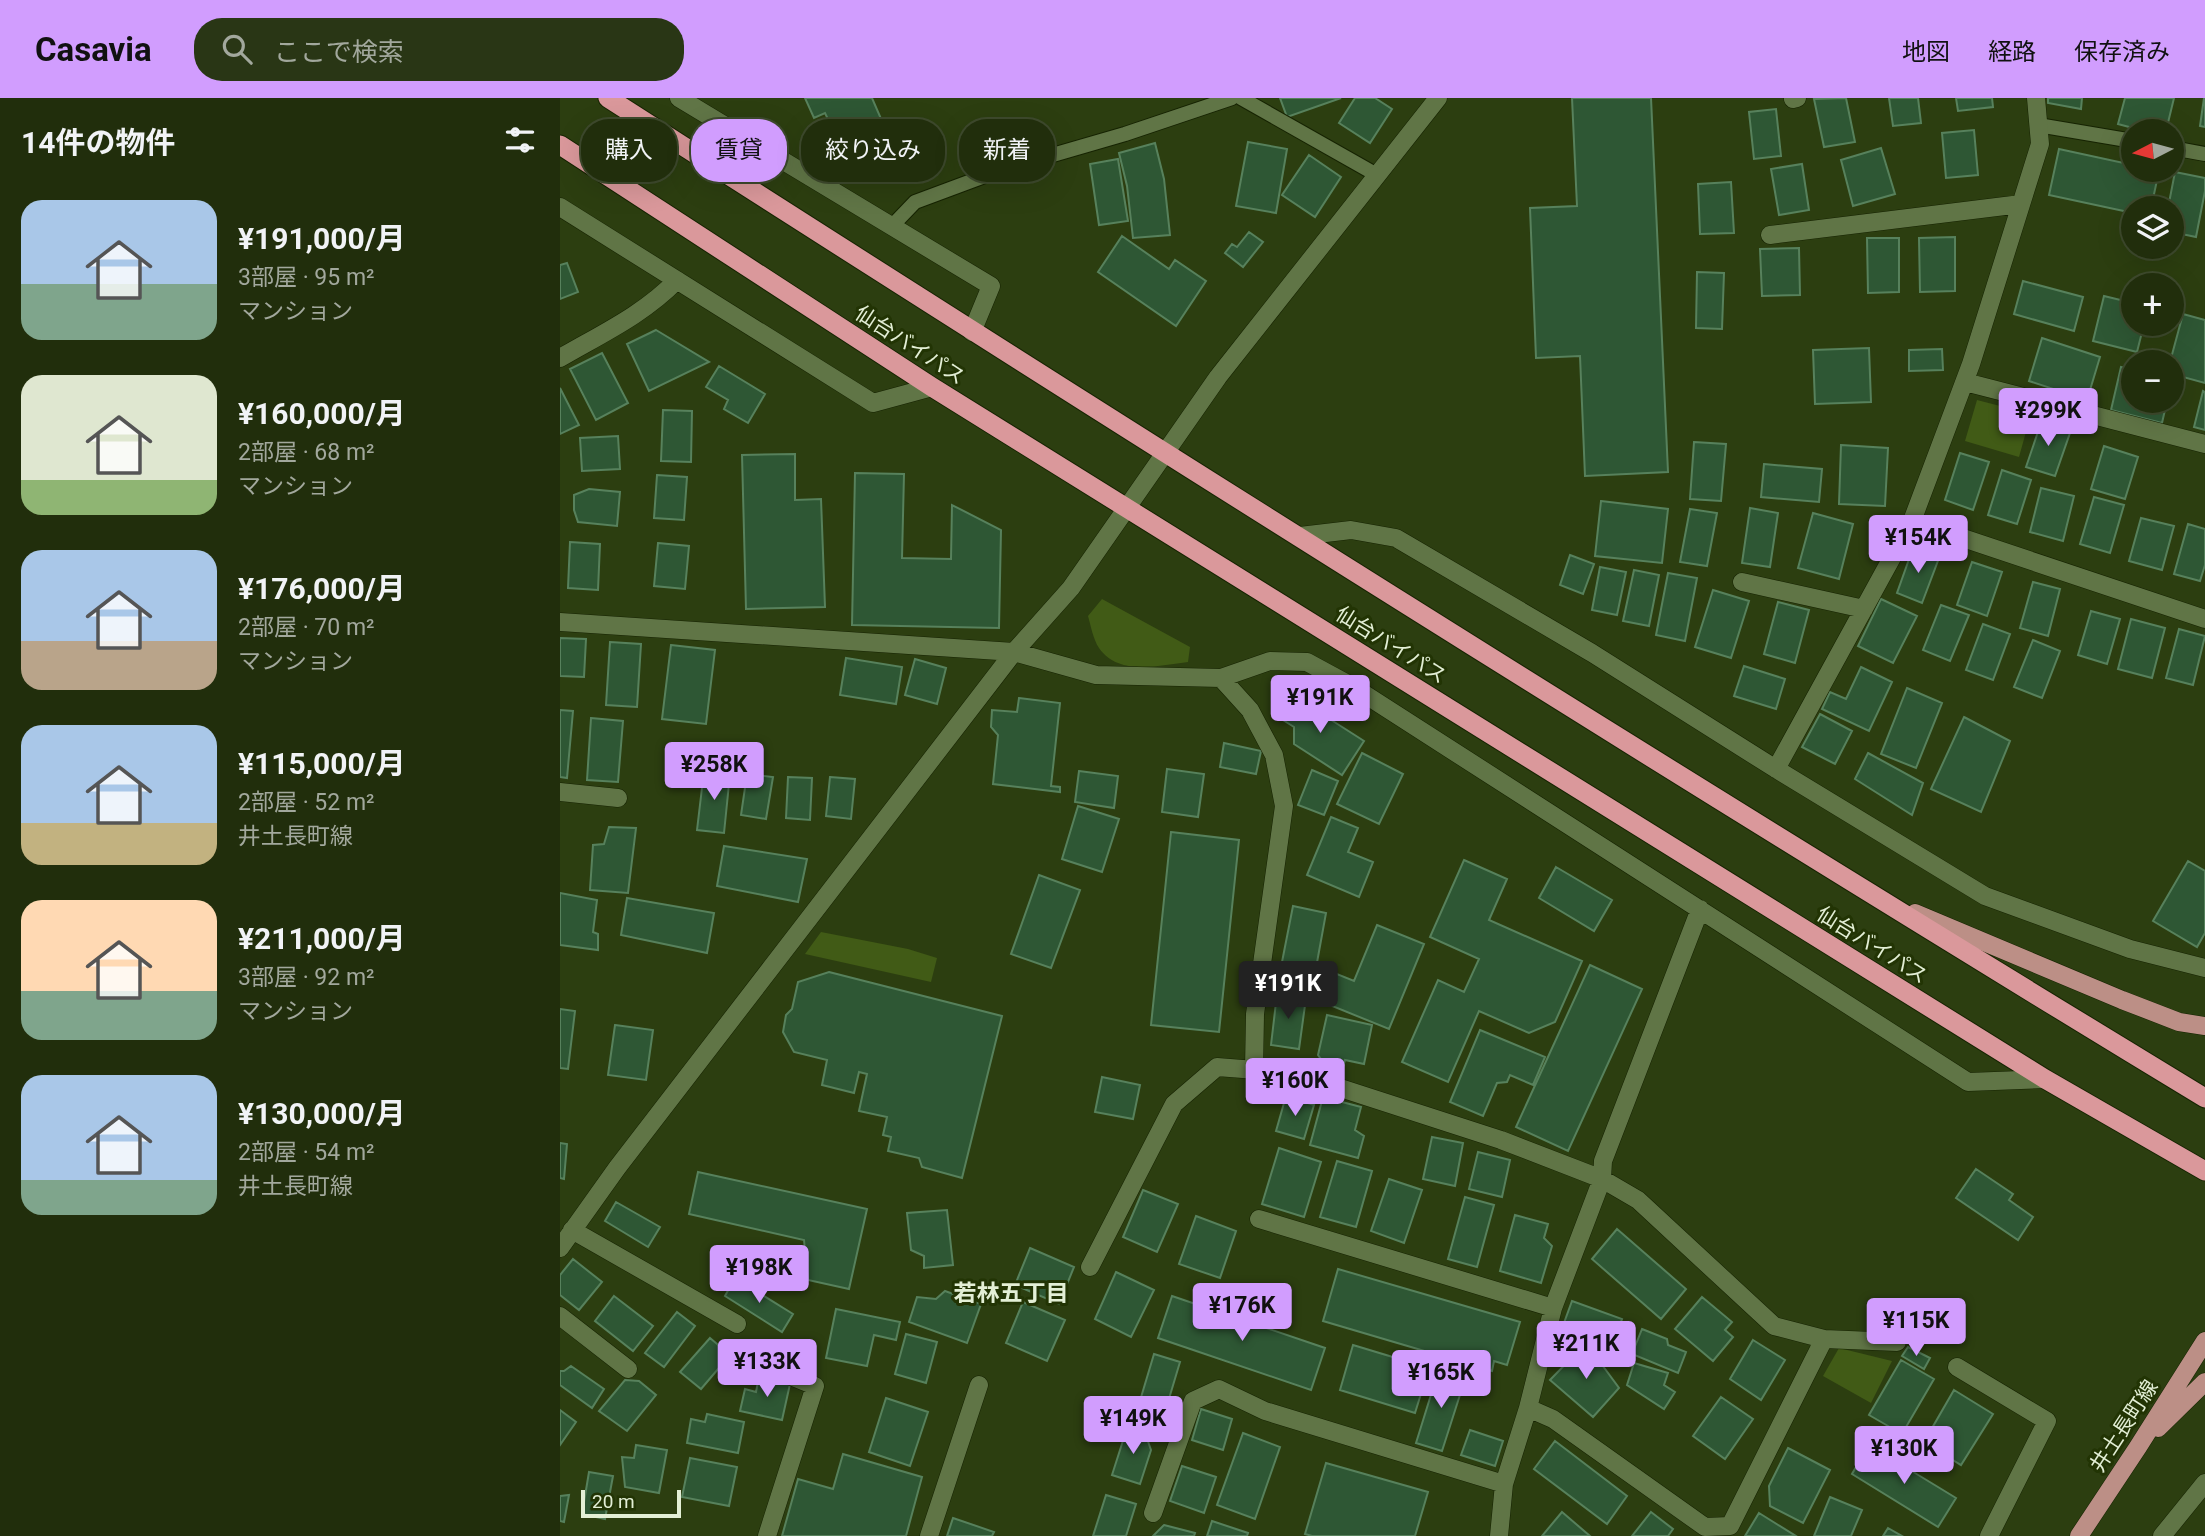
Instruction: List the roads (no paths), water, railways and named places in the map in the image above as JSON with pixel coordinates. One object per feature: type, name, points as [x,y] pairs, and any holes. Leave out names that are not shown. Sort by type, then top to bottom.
[{"type":"highway","name":"仙台バイパス","points":[[608,98],[1164,454],[1300,536],[1872,896],[2205,1098]]},
{"type":"highway","name":"仙台バイパス","points":[[560,145],[932,387],[2045,1079],[2205,1171]]},
{"type":"main road","points":[[1872,896],[2122,1000],[2179,1022],[2205,1026]]},
{"type":"main road","name":"井土長町線","points":[[2079,1536],[2205,1341]]},
{"type":"main road","points":[[2138,1447],[2205,1382]]},
{"type":"street","points":[[679,98],[992,286],[972,332]]},
{"type":"street","points":[[560,1248],[617,1168],[1014,652],[1071,588],[1218,377],[1438,98]]},
{"type":"street","points":[[1776,769],[1912,521],[1965,382],[2040,144],[2036,98]]},
{"type":"street","points":[[1770,235],[2021,204]]},
{"type":"street","points":[[560,206],[873,402],[932,387]]},
{"type":"street","points":[[560,358],[636,316],[677,280]]},
{"type":"street","points":[[1965,382],[2205,444]]},
{"type":"street","points":[[1912,521],[2205,619]]},
{"type":"street","points":[[1300,536],[1351,530],[1396,538],[1592,653],[1985,896],[2130,949],[2205,968]]},
{"type":"street","points":[[1742,582],[1864,609]]},
{"type":"street","points":[[560,622],[1014,652],[1096,675],[1221,678],[1270,661],[1307,662],[1355,688],[1968,1082],[2045,1079]]},
{"type":"street","points":[[1221,678],[1250,710],[1274,755],[1284,806],[1255,1014],[1254,1070]]},
{"type":"street","points":[[560,792],[618,798]]},
{"type":"street","points":[[1499,1536],[1504,1484],[1528,1408],[1553,1308],[1602,1179],[1603,1161],[1700,909]]},
{"type":"street","points":[[1090,1267],[1174,1104],[1217,1067],[1294,1073],[1501,1140],[1602,1179],[1638,1200],[1774,1326],[1824,1339],[1897,1342]]},
{"type":"street","points":[[1259,1219],[1553,1308]]},
{"type":"street","points":[[572,1230],[737,1324]]},
{"type":"street","points":[[560,1316],[628,1369]]},
{"type":"street","points":[[1528,1408],[1553,1419],[1705,1527],[1730,1526],[1824,1339]]},
{"type":"street","points":[[1957,1367],[2047,1421],[1989,1536]]},
{"type":"street","points":[[767,1536],[815,1386],[771,1368]]},
{"type":"street","points":[[929,1536],[979,1385]]},
{"type":"street","points":[[1153,1513],[1193,1401],[1219,1389],[1265,1411],[1504,1484]]},
{"type":"street","points":[[2162,1536],[2205,1483]]},
{"type":"lane","points":[[892,226],[915,202],[1001,170],[1125,134],[1231,98]]},
{"type":"lane","points":[[1241,98],[1377,174]]},
{"type":"lane","points":[[2038,125],[2121,139]]},
{"type":"lane","points":[[2184,150],[2205,154]]},
{"type":"district","name":"若林五丁目","points":[[1011,1293]]}]
